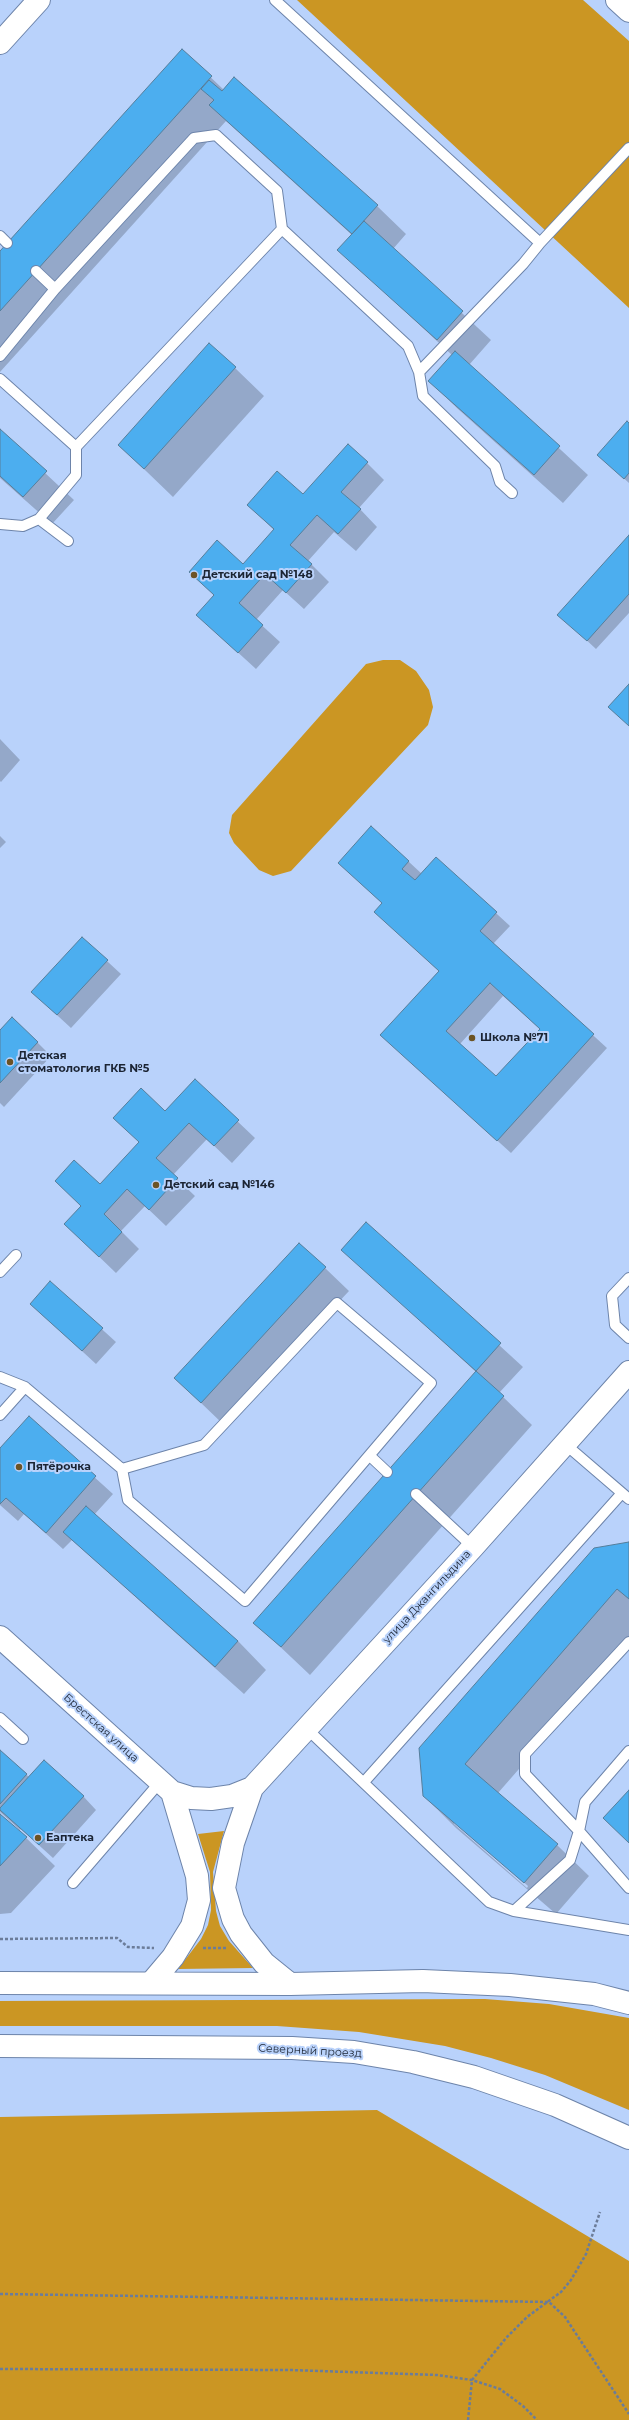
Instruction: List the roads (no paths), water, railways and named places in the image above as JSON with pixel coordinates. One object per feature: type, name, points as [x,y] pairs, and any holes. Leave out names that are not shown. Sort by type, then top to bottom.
[{"type":"main road","points":[[0,43],[39,0]]},
{"type":"main road","points":[[617,0],[629,11]]},
{"type":"main road","name":"улица Джангильдина","points":[[211,1799],[232,1796],[252,1788],[474,1547],[629,1372]]},
{"type":"main road","name":"Брестская улица","points":[[0,1637],[166,1787],[191,1798],[211,1799]]},
{"type":"main road","points":[[151,1983],[179,1948],[192,1926],[199,1900],[197,1876],[166,1787]]},
{"type":"main road","points":[[252,1788],[233,1843],[224,1888],[233,1919],[240,1934],[264,1962],[290,1984]]},
{"type":"main road","points":[[0,1983],[290,1984],[424,1982],[510,1985],[594,1994],[629,2003]]},
{"type":"main road","name":"Северный проезд","points":[[0,2046],[292,2048],[354,2052],[413,2062],[474,2077],[556,2105],[629,2138]]},
{"type":"lane","points":[[275,0],[540,242]]},
{"type":"lane","points":[[0,356],[55,289],[194,138],[216,135],[277,191],[282,229],[408,346],[420,372],[423,396],[495,466],[500,482],[512,493]]},
{"type":"lane","points":[[420,372],[523,264],[540,242],[629,148]]},
{"type":"lane","points":[[0,524],[22,526],[39,519],[76,475],[76,447],[282,229]]},
{"type":"lane","points":[[36,271],[55,289]]},
{"type":"lane","points":[[0,380],[76,447]]},
{"type":"lane","points":[[39,519],[68,541]]},
{"type":"lane","points":[[0,1272],[16,1255]]},
{"type":"lane","points":[[629,1278],[612,1296],[615,1325],[629,1338]]},
{"type":"lane","points":[[0,1377],[25,1387],[122,1469],[128,1500],[245,1601],[431,1383],[338,1304],[204,1445],[122,1469]]},
{"type":"lane","points":[[0,1416],[25,1387]]},
{"type":"lane","points":[[364,1782],[625,1496],[565,1444]]},
{"type":"lane","points":[[370,1456],[387,1472]]},
{"type":"lane","points":[[416,1494],[474,1547]]},
{"type":"lane","points":[[629,1642],[525,1754],[525,1774],[579,1831],[629,1888]]},
{"type":"lane","points":[[0,1718],[23,1739]]},
{"type":"lane","points":[[306,1728],[489,1902],[514,1911],[629,1930]]},
{"type":"lane","points":[[514,1911],[570,1860],[579,1831],[585,1802],[629,1751]]},
{"type":"lane","points":[[73,1882],[166,1787]]},
{"type":"place","name":"Детский сад №148","points":[[194,575]]},
{"type":"place","name":"Школа №71","points":[[472,1038]]},
{"type":"place","name":"Детская стоматология ГКБ №5","points":[[10,1062]]},
{"type":"place","name":"Детский сад №146","points":[[156,1185]]},
{"type":"place","name":"Пятёрочка","points":[[19,1467]]},
{"type":"place","name":"Еаптека","points":[[38,1838]]}]
